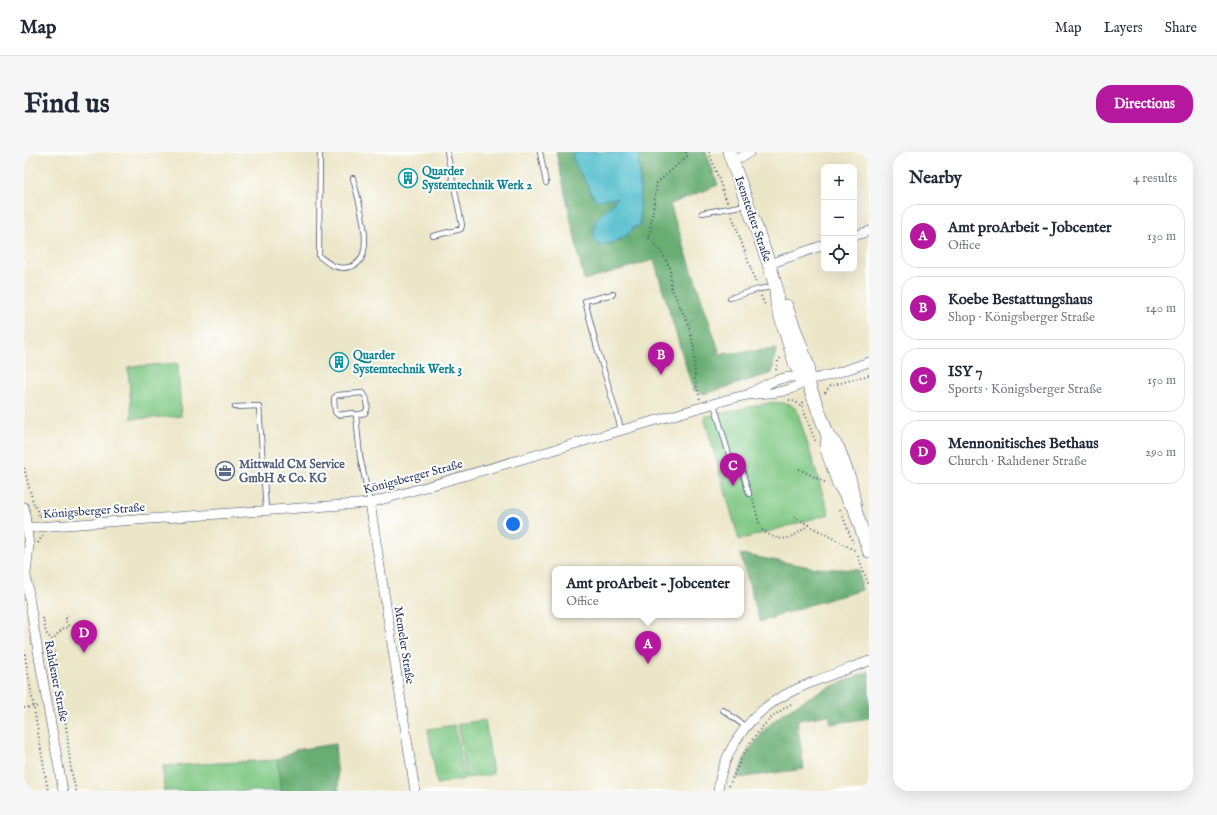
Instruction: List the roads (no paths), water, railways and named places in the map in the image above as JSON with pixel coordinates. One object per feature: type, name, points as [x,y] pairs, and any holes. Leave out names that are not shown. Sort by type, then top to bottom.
[{"type":"street","points":[[731,157],[750,152]]},
{"type":"street","name":"Isenstedter Straße","points":[[731,157],[769,264],[776,287],[777,304],[796,366],[807,380],[828,436],[827,450],[839,484],[856,513],[862,551]]},
{"type":"street","points":[[857,235],[869,231]]},
{"type":"street","points":[[769,264],[821,246]]},
{"type":"street","name":"Königsberger Straße","points":[[26,528],[370,503],[621,429],[701,402],[714,404],[747,395],[782,392],[797,387],[807,380],[869,362]]},
{"type":"street","name":"Memeler Straße","points":[[370,503],[415,791]]},
{"type":"street","name":"Rahdener Straße","points":[[24,507],[29,545],[25,572],[63,791]]},
{"type":"street","points":[[24,630],[34,629]]},
{"type":"street","points":[[718,791],[722,771],[728,754],[740,734],[758,714],[775,701],[799,688],[869,661]]},
{"type":"lane","points":[[320,152],[319,256],[332,266],[344,268],[354,266],[359,262],[365,249],[366,239],[353,178]]},
{"type":"lane","points":[[433,236],[461,229],[462,225],[447,152]]},
{"type":"lane","points":[[540,152],[546,183]]},
{"type":"lane","points":[[702,213],[748,204]]},
{"type":"lane","points":[[730,298],[759,289],[776,287]]},
{"type":"lane","points":[[613,294],[585,301],[621,429]]},
{"type":"lane","points":[[363,393],[366,396],[368,410],[365,413],[356,415],[338,415],[335,412],[334,398],[337,396],[363,393]]},
{"type":"lane","points":[[714,404],[730,458],[741,466],[749,494]]},
{"type":"lane","points":[[235,407],[259,406],[266,510]]},
{"type":"lane","points":[[356,415],[360,457],[370,503]]},
{"type":"lane","points":[[723,710],[746,727]]},
{"type":"water","points":[[572,152],[641,152],[638,163],[640,172],[640,226],[632,228],[632,231],[616,241],[598,245],[594,234],[595,221],[617,198],[596,200],[573,159]]},
{"type":"place","name":"Quarder Systemtechnik Werk 2","points":[[408,178]]},
{"type":"place","name":"Quarder Systemtechnik Werk 3","points":[[339,362]]},
{"type":"place","name":"Koebe Bestattungshaus","points":[[661,375]]},
{"type":"place","name":"Mittwald CM Service GmbH & Co. KG","points":[[225,471]]},
{"type":"place","name":"ISY 7","points":[[733,486]]},
{"type":"place","name":"Mennonitisches Bethaus","points":[[84,653]]},
{"type":"place","name":"Amt proArbeit – Jobcenter","points":[[648,664]]}]
